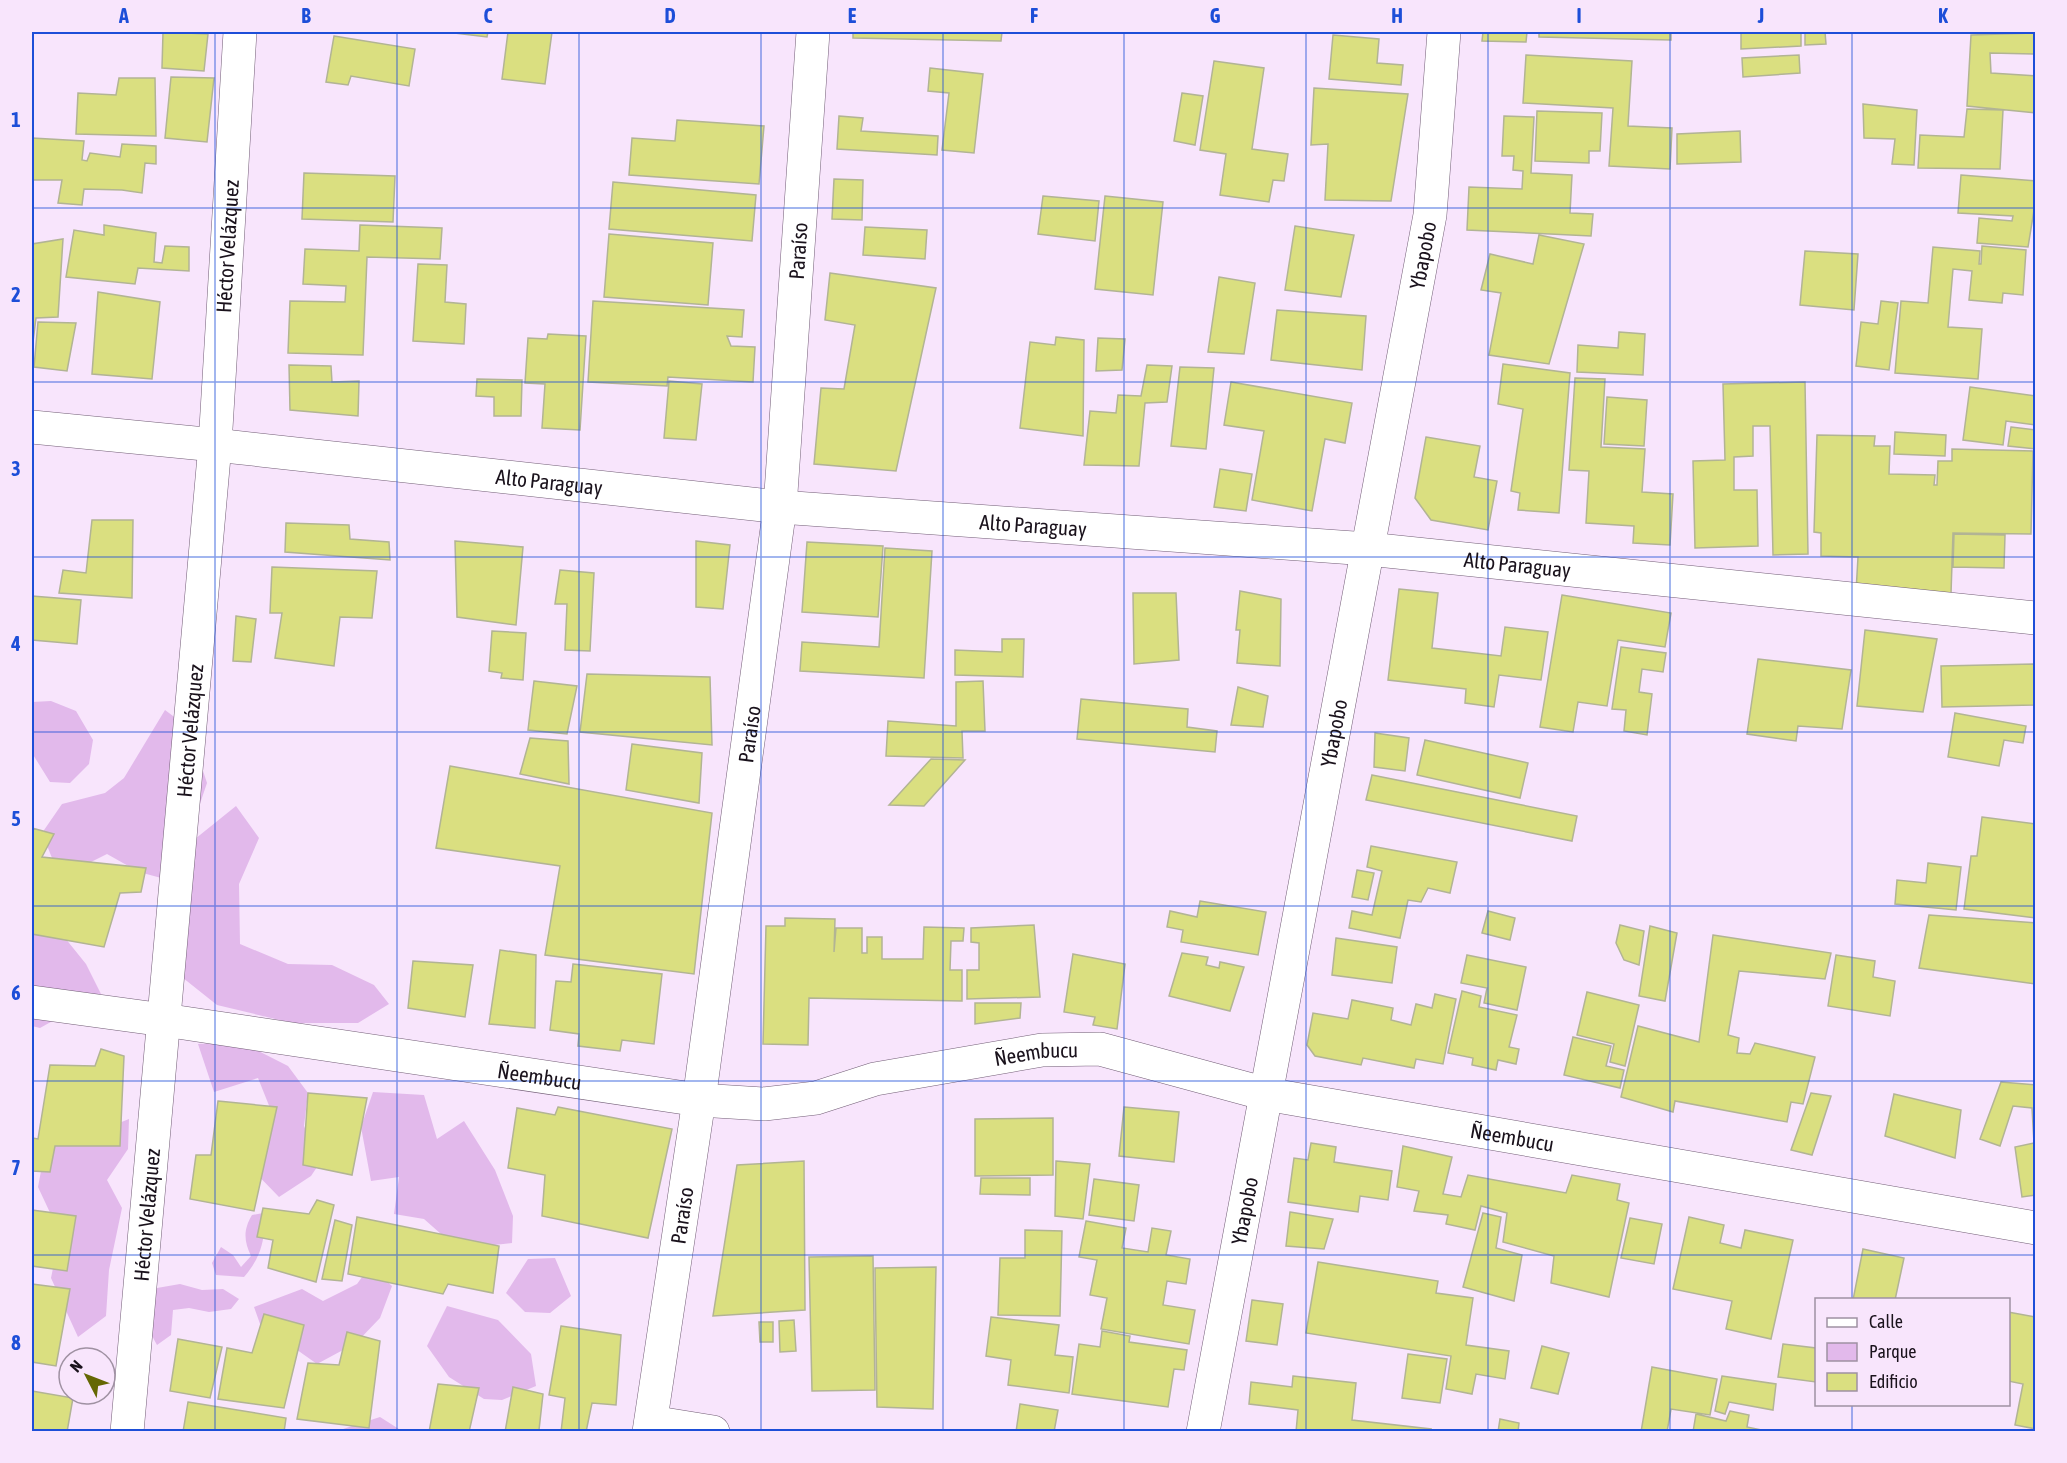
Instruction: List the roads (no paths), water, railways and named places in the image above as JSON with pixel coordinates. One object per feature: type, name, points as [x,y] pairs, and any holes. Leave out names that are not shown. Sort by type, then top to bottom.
[{"type":"street","name":"Héctor Velázquez","points":[[127,1431],[214,444],[240,32]]},
{"type":"street","name":"Paraíso","points":[[650,1427],[699,1101],[780,507],[813,32]]},
{"type":"street","name":"Ybapobo","points":[[1203,1431],[1430,215],[1444,32]]},
{"type":"street","name":"Alto Paraguay","points":[[32,427],[214,444],[780,507],[1368,549],[2036,618]]},
{"type":"street","name":"Ñeembucu","points":[[32,1002],[699,1101],[765,1104],[816,1098],[875,1079],[1042,1050],[1100,1049],[1266,1094],[2036,1228]]},
{"type":"street","points":[[650,1427],[713,1431]]}]
